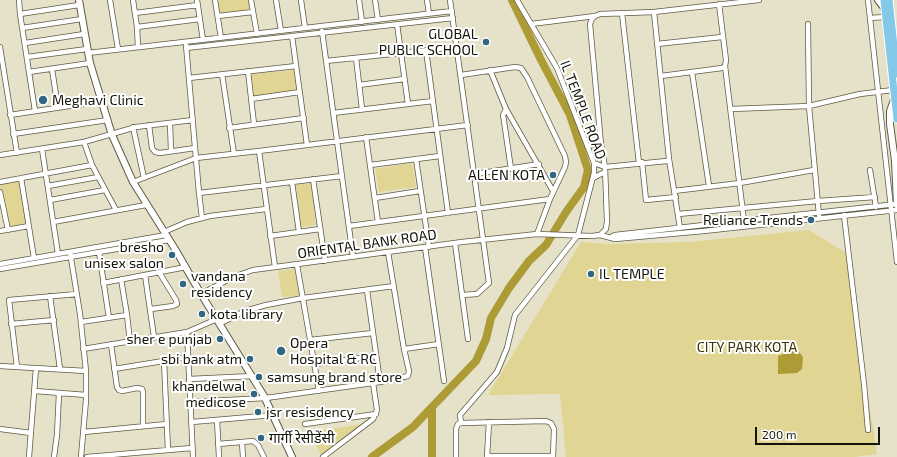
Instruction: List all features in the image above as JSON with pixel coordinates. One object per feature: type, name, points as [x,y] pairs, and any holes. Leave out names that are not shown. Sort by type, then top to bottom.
[{"type":"main road","points":[[888,1],[885,9],[897,119]]},
{"type":"main road","points":[[888,1],[897,74]]},
{"type":"street","points":[[19,0],[35,112]]},
{"type":"street","points":[[110,0],[118,49]]},
{"type":"street","points":[[133,0],[138,47]]},
{"type":"street","points":[[215,0],[222,38]]},
{"type":"street","points":[[251,0],[257,34]]},
{"type":"street","points":[[276,0],[281,31]]},
{"type":"street","points":[[301,0],[305,28]]},
{"type":"street","points":[[359,0],[362,22]]},
{"type":"street","points":[[375,0],[378,20]]},
{"type":"street","points":[[427,0],[429,14]]},
{"type":"street","points":[[450,0],[480,208],[489,283],[477,294],[462,295]]},
{"type":"street","name":"IL TEMPLE ROAD","points":[[517,0],[557,68],[594,163],[593,178],[578,235]]},
{"type":"street","points":[[531,24],[622,13],[654,12],[759,0]]},
{"type":"street","points":[[868,0],[884,141],[895,205]]},
{"type":"street","points":[[878,0],[885,9]]},
{"type":"street","points":[[20,14],[79,3],[90,63],[112,135],[132,182],[266,398],[292,457]]},
{"type":"street","points":[[135,13],[197,3],[203,40]]},
{"type":"street","points":[[719,4],[744,221]]},
{"type":"street","points":[[218,16],[253,12]]},
{"type":"street","points":[[27,57],[186,42],[452,12]]},
{"type":"street","points":[[654,12],[660,76],[680,228]]},
{"type":"street","points":[[622,13],[646,200],[676,197]]},
{"type":"street","points":[[594,16],[590,24],[601,144],[605,169],[607,221],[606,228],[600,235]]},
{"type":"street","points":[[870,18],[886,17]]},
{"type":"street","points":[[186,48],[452,18]]},
{"type":"street","points":[[22,28],[82,19]]},
{"type":"street","points":[[137,27],[200,20]]},
{"type":"street","points":[[397,24],[408,104]]},
{"type":"street","points":[[808,24],[809,106],[814,170],[820,219]]},
{"type":"street","points":[[321,26],[353,257]]},
{"type":"street","points":[[25,43],[84,34]]},
{"type":"street","points":[[292,36],[307,144]]},
{"type":"street","points":[[657,44],[722,37]]},
{"type":"street","points":[[186,42],[198,193],[202,218]]},
{"type":"street","points":[[0,47],[2,84],[10,115],[17,153]]},
{"type":"street","points":[[326,61],[457,47]]},
{"type":"street","points":[[426,50],[448,213]]},
{"type":"street","points":[[356,58],[362,110]]},
{"type":"street","points":[[29,72],[90,63]]},
{"type":"street","points":[[189,78],[296,66]]},
{"type":"street","points":[[660,76],[722,68],[725,66]]},
{"type":"street","points":[[461,75],[515,67],[521,68],[527,77],[565,156],[566,162],[553,191],[539,234]]},
{"type":"street","points":[[52,69],[58,108]]},
{"type":"street","points":[[490,70],[506,109],[539,164],[553,191]]},
{"type":"street","points":[[248,71],[254,124]]},
{"type":"street","points":[[692,72],[709,186]]},
{"type":"street","points":[[222,74],[234,154]]},
{"type":"street","points":[[359,85],[404,79]]},
{"type":"street","points":[[731,109],[809,106],[860,94],[893,90]]},
{"type":"street","points":[[251,99],[300,92]]},
{"type":"street","points":[[894,100],[890,111],[890,124],[897,262]]},
{"type":"street","points":[[10,115],[102,101]]},
{"type":"street","points":[[333,113],[433,101]]},
{"type":"street","points":[[506,109],[504,121],[511,169]]},
{"type":"street","points":[[229,128],[304,118]]},
{"type":"street","points":[[13,134],[108,120]]},
{"type":"street","points":[[0,155],[84,142],[112,135],[134,127],[193,120]]},
{"type":"street","points":[[170,123],[171,151]]},
{"type":"street","points":[[882,125],[890,124]]},
{"type":"street","points":[[149,125],[153,151],[157,153],[195,148]]},
{"type":"street","points":[[132,182],[196,158],[259,152],[307,144],[468,125]]},
{"type":"street","points":[[134,127],[144,178]]},
{"type":"street","points":[[366,137],[378,222]]},
{"type":"street","points":[[884,141],[892,140]]},
{"type":"street","points":[[84,142],[92,165],[116,210]]},
{"type":"street","points":[[588,146],[601,144]]},
{"type":"street","points":[[42,149],[58,254]]},
{"type":"street","points":[[259,152],[275,268]]},
{"type":"street","points":[[370,165],[440,156]]},
{"type":"street","points":[[416,159],[444,381]]},
{"type":"street","points":[[593,178],[605,169],[640,162],[668,161],[670,159]]},
{"type":"street","points":[[594,163],[605,169]]},
{"type":"street","points":[[475,174],[539,164]]},
{"type":"street","points":[[0,182],[92,165]]},
{"type":"street","points":[[674,191],[740,183],[814,170]]},
{"type":"street","points":[[870,170],[876,206]]},
{"type":"street","points":[[198,193],[342,176]]},
{"type":"street","points":[[48,186],[98,177]]},
{"type":"street","points":[[21,178],[34,258]]},
{"type":"street","points":[[313,179],[325,261]]},
{"type":"street","points":[[292,182],[299,232]]},
{"type":"street","points":[[50,200],[105,190]]},
{"type":"street","points":[[375,198],[420,191]]},
{"type":"street","points":[[0,192],[8,230]]},
{"type":"street","points":[[678,214],[875,197]]},
{"type":"street","points":[[349,226],[550,199]]},
{"type":"street","points":[[53,222],[146,205]]},
{"type":"street","points":[[611,237],[615,235],[819,212],[895,205]]},
{"type":"street","points":[[0,264],[58,254],[99,252],[166,236],[187,222],[202,218],[266,209]]},
{"type":"street","points":[[844,210],[868,430]]},
{"type":"street","points":[[611,237],[615,239],[704,231],[894,211]]},
{"type":"street","points":[[0,231],[29,226]]},
{"type":"street","points":[[270,236],[320,229]]},
{"type":"street","name":"ORIENTAL BANK ROAD","points":[[201,294],[233,277],[253,270],[455,243],[539,234],[600,235],[611,237]]},
{"type":"street","points":[[461,423],[460,416],[497,372],[507,348],[515,315],[578,235]]},
{"type":"street","points":[[0,269],[166,236]]},
{"type":"street","points":[[455,243],[468,339]]},
{"type":"street","points":[[99,252],[108,318]]},
{"type":"street","points":[[190,402],[266,398],[380,382],[408,376],[409,371],[388,252]]},
{"type":"street","points":[[70,254],[81,322],[86,371],[84,432],[81,457]]},
{"type":"street","points":[[297,264],[319,391]]},
{"type":"street","points":[[103,283],[186,267]]},
{"type":"street","points":[[151,308],[173,306],[177,304],[159,272]]},
{"type":"street","points":[[145,275],[154,337]]},
{"type":"street","points":[[121,279],[130,342]]},
{"type":"street","points":[[84,349],[187,332],[266,304],[394,286]]},
{"type":"street","points":[[367,290],[380,382]]},
{"type":"street","points":[[17,367],[9,300],[77,294]]},
{"type":"street","points":[[50,296],[60,369]]},
{"type":"street","points":[[81,322],[127,315]]},
{"type":"street","points":[[12,324],[54,320]]},
{"type":"street","points":[[187,332],[193,457]]},
{"type":"street","points":[[310,340],[373,333]]},
{"type":"street","points":[[111,344],[117,387],[119,390],[122,391],[137,388],[142,389],[143,426]]},
{"type":"street","points":[[404,349],[439,344]]},
{"type":"street","points":[[314,364],[376,356]]},
{"type":"street","points":[[114,369],[188,357]]},
{"type":"street","points":[[164,361],[168,450]]},
{"type":"street","points":[[0,366],[86,371]]},
{"type":"street","points":[[29,457],[36,368]]},
{"type":"street","points":[[189,380],[253,376]]},
{"type":"street","points":[[323,457],[370,421],[376,414],[377,404],[373,383]]},
{"type":"street","points":[[35,391],[86,396]]},
{"type":"street","points":[[54,457],[57,435],[59,393]]},
{"type":"street","points":[[305,424],[376,414]]},
{"type":"street","points":[[192,422],[273,415]]},
{"type":"street","points":[[217,420],[219,457]]},
{"type":"street","points":[[456,457],[456,429],[458,424],[489,422],[546,421],[551,423],[554,428],[553,457],[487,456],[489,422]]},
{"type":"street","points":[[84,432],[167,424]]},
{"type":"street","points":[[0,429],[31,433]]},
{"type":"street","points":[[218,444],[253,441],[256,442],[264,457]]},
{"type":"street","points":[[242,442],[243,457]]},
{"type":"street","points":[[88,457],[192,448]]},
{"type":"green space","points":[[218,0],[249,0],[251,10],[220,15]]},
{"type":"green space","points":[[294,70],[297,90],[254,96],[251,74]]},
{"type":"green space","points":[[412,163],[416,187],[379,192],[375,169]]},
{"type":"green space","points":[[18,181],[26,223],[10,227],[0,184]]},
{"type":"green space","points":[[311,183],[316,225],[301,227],[296,185]]},
{"type":"green space","name":"CITY PARK KOTA","points":[[809,230],[846,253],[877,454],[854,457],[566,457],[560,394],[488,395],[581,242],[608,244],[689,242]]},
{"type":"green space","points":[[295,269],[299,295],[282,297],[278,271]]},
{"type":"green space","points":[[363,424],[321,455],[310,432]]},
{"type":"shaded area","points":[[797,349],[803,357],[802,369],[797,373],[778,374],[778,356]]},
{"type":"waterway","points":[[432,457],[432,407],[476,361],[486,339],[491,318],[509,288],[529,261],[546,245],[566,212],[584,187],[588,170],[570,115],[512,0]]},
{"type":"waterway","points":[[372,457],[413,427],[432,407]]},
{"type":"place","name":"GLOBAL PUBLIC SCHOOL","points":[[486,42]]},
{"type":"place","name":"Meghavi Clinic","points":[[43,100]]},
{"type":"place","name":"ALLEN KOTA","points":[[553,175]]},
{"type":"place","name":"Reliance Trends","points":[[811,220]]},
{"type":"place","name":"bresho unisex salon","points":[[172,255]]},
{"type":"place","name":"IL TEMPLE","points":[[591,274]]},
{"type":"place","name":"vandana residency","points":[[183,284]]},
{"type":"place","name":"kota library","points":[[202,314]]},
{"type":"place","name":"sher e punjab","points":[[220,339]]},
{"type":"place","name":"Opera Hospital & RC","points":[[281,351]]},
{"type":"place","name":"sbi bank atm","points":[[250,359]]},
{"type":"place","name":"samsung brand store","points":[[259,377]]},
{"type":"place","name":"khandelwal medicose","points":[[254,394]]},
{"type":"place","name":"jsr resisdency","points":[[258,412]]},
{"type":"place","name":"गार्गी रेसीडेंसी","points":[[261,438]]}]
